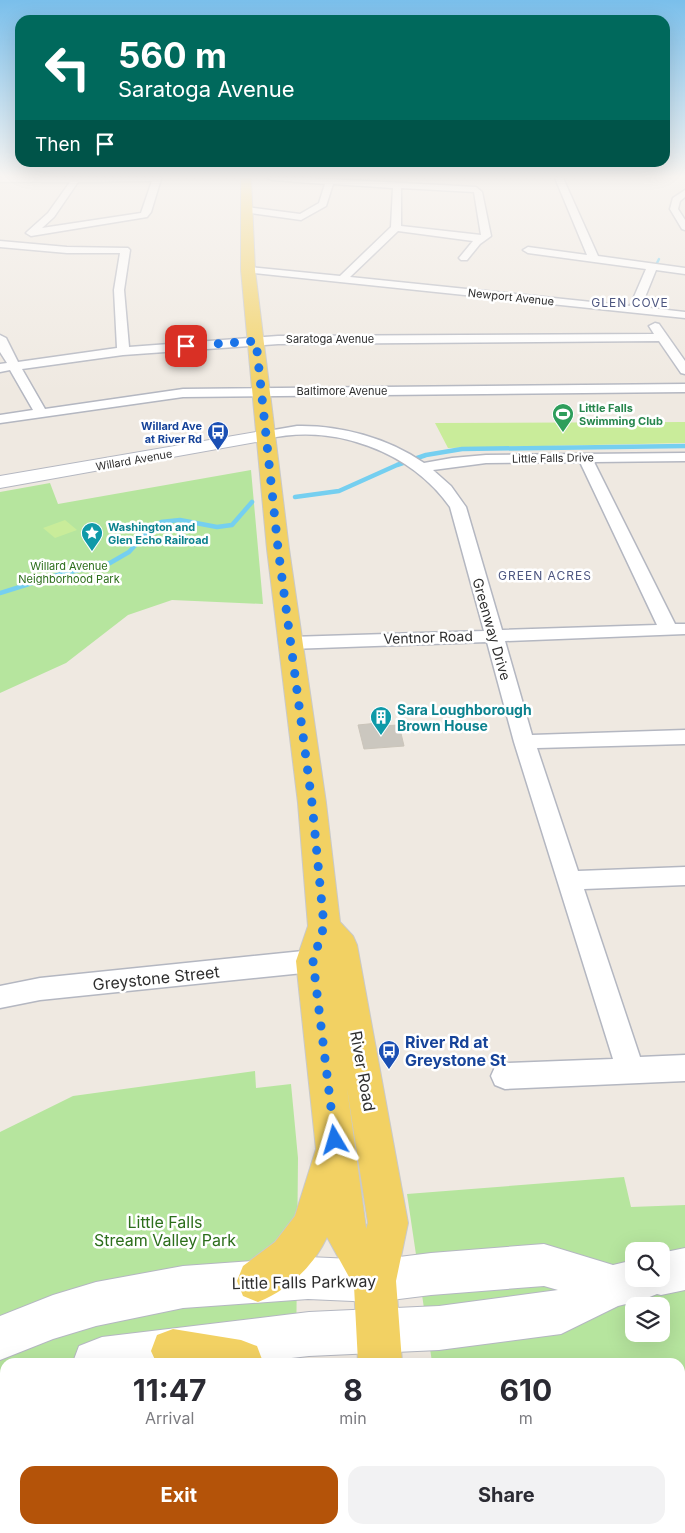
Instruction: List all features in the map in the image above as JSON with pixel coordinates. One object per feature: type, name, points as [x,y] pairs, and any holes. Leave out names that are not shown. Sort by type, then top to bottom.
[{"type":"main road","name":"River Road","points":[[247,250],[248,270],[290,642],[312,803],[324,926],[313,961],[346,1234],[375,1281]]},
{"type":"main road","name":"Willard Avenue","points":[[0,482],[267,435]]},
{"type":"main road","name":"River Road","points":[[324,926],[342,945],[388,1223],[375,1281],[379,1347]]},
{"type":"main road","points":[[313,961],[335,972],[346,1038],[363,1065]]},
{"type":"main road","points":[[258,1281],[286,1261],[308,1233],[317,1216],[335,1140]]},
{"type":"main road","name":"Little Falls Parkway","points":[[0,1338],[53,1317],[96,1304],[183,1287],[308,1278],[375,1281],[431,1274],[544,1266],[625,1281]]},
{"type":"main road","points":[[670,1272],[685,1269]]},
{"type":"main road","name":"Little Falls Parkway","points":[[111,1358],[309,1334],[379,1347],[440,1328],[561,1312],[625,1283]]},
{"type":"main road","points":[[173,1351],[216,1358]]},
{"type":"street","points":[[69,250],[125,250],[119,290],[123,351]]},
{"type":"street","points":[[343,280],[374,250]]},
{"type":"street","points":[[464,258],[472,250]]},
{"type":"street","points":[[528,250],[685,271]]},
{"type":"street","points":[[590,250],[594,259]]},
{"type":"street","points":[[652,268],[640,310],[685,370]]},
{"type":"street","name":"Newport Avenue","points":[[248,270],[685,315]]},
{"type":"street","name":"Saratoga Avenue","points":[[0,368],[123,351],[256,341],[662,337]]},
{"type":"street","points":[[0,338],[41,412]]},
{"type":"street","name":"Baltimore Avenue","points":[[0,419],[163,395],[262,391],[685,388]]},
{"type":"street","name":"Greenway Drive","points":[[267,435],[301,430],[326,432],[356,438],[415,463],[442,484],[458,507],[524,742],[631,1070]]},
{"type":"street","name":"Little Falls Drive","points":[[415,463],[486,459],[685,457]]},
{"type":"street","points":[[585,458],[677,630]]},
{"type":"street","name":"Ventnor Road","points":[[290,642],[494,634],[677,630]]},
{"type":"street","points":[[524,742],[685,737]]},
{"type":"street","points":[[569,880],[685,876]]},
{"type":"street","name":"Greystone Street","points":[[0,997],[40,989],[313,961]]},
{"type":"street","points":[[505,1076],[685,1068]]},
{"type":"green space","name":"Little Falls Swimming Club","points":[[685,422],[685,443],[448,448],[435,423]]},
{"type":"green space","name":"Willard Avenue Neighborhood Park","points":[[251,470],[263,604],[172,600],[128,615],[66,663],[0,693],[0,492],[50,483],[58,504]]},
{"type":"green space","points":[[65,520],[77,530],[55,538],[43,528]]},
{"type":"green space","name":"Little Falls Stream Valley Park","points":[[255,1071],[256,1088],[291,1084],[298,1158],[296,1358],[0,1358],[0,1132],[73,1096]]},
{"type":"green space","points":[[624,1177],[631,1207],[685,1205],[685,1358],[431,1358],[407,1194]]},
{"type":"building","name":"Sara Loughborough Brown House","points":[[378,723],[379,726],[399,725],[404,746],[364,749],[358,725]]},
{"type":"waterway","points":[[656,265],[659,259]]},
{"type":"waterway","points":[[295,497],[339,491],[397,465],[426,455],[462,449],[685,446]]},
{"type":"waterway","points":[[0,593],[61,574],[110,563],[129,552],[149,530],[161,522],[180,520],[217,527],[232,525],[252,502]]},
{"type":"place","name":"Little Falls Swimming Club","points":[[563,433]]},
{"type":"place","name":"Willard Ave at River Rd","points":[[218,451]]},
{"type":"place","name":"Washington and Glen Echo Railroad","points":[[92,552]]},
{"type":"place","name":"Sara Loughborough Brown House","points":[[381,736]]},
{"type":"place","name":"River Rd at Greystone St","points":[[389,1070]]},
{"type":"district","name":"GLEN COVE","points":[[630,302]]},
{"type":"district","name":"GREEN ACRES","points":[[545,575]]},
{"type":"route","points":[[186,346],[256,341],[278,548],[312,803],[324,926],[313,961],[335,1140]]}]
